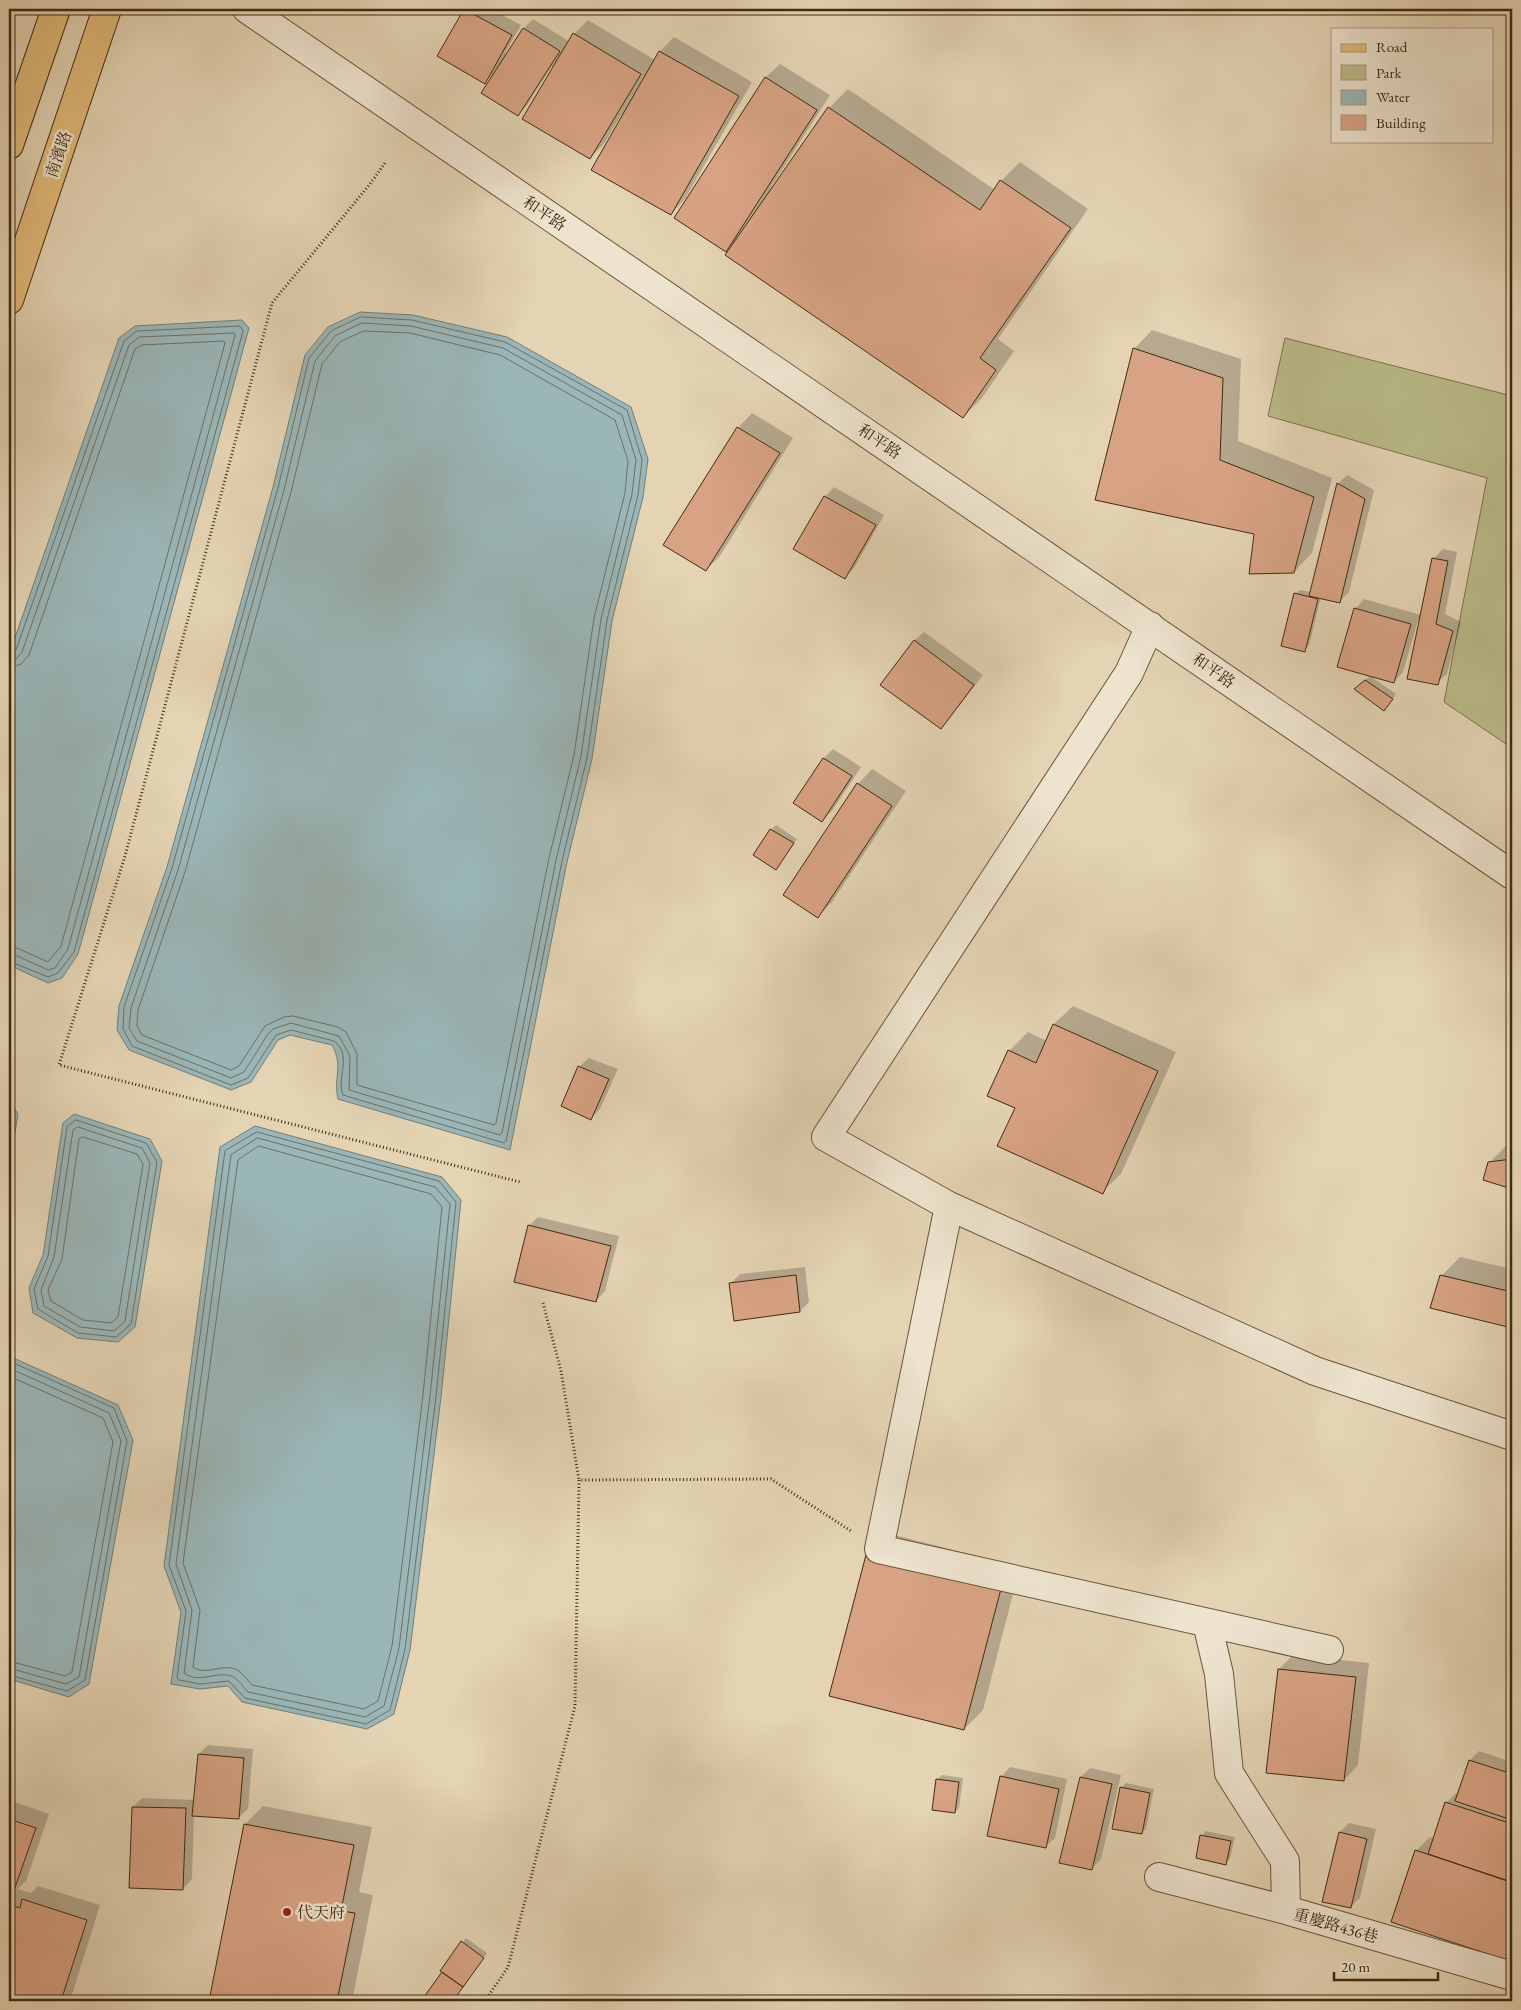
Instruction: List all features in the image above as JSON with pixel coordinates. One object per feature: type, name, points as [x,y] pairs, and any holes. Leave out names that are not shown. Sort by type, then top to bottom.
[{"type":"main road","points":[[9,145],[56,9]]},
{"type":"main road","name":"南濱路","points":[[9,300],[107,9]]},
{"type":"street","name":"和平路","points":[[247,9],[1512,875]]},
{"type":"street","points":[[1150,626],[1129,673],[826,1137],[949,1206],[1315,1371],[1512,1436]]},
{"type":"street","points":[[949,1206],[879,1549],[1329,1650]]},
{"type":"street","points":[[1207,1623],[1219,1674],[1229,1773],[1285,1860],[1286,1910]]},
{"type":"street","name":"重慶路436巷","points":[[1159,1877],[1286,1910],[1512,1976]]},
{"type":"path","points":[[385,162],[370,184],[272,303],[125,856],[60,1065],[520,1182]]},
{"type":"path","points":[[485,2001],[508,1968],[575,1706],[578,1480],[561,1371],[543,1304]]},
{"type":"path","points":[[578,1480],[771,1479],[879,1549]]},
{"type":"green space","points":[[1285,338],[1512,396],[1512,748],[1444,702],[1487,478],[1268,416]]},
{"type":"water","points":[[360,312],[413,315],[507,337],[631,407],[648,459],[643,497],[612,621],[592,759],[567,862],[510,1150],[338,1099],[338,1066],[332,1045],[290,1035],[278,1040],[251,1082],[231,1090],[129,1050],[117,1030],[119,1006],[167,867],[273,487],[305,355],[328,327]]},
{"type":"water","points":[[242,320],[249,328],[78,954],[62,978],[48,983],[9,965],[9,655],[119,338],[135,326]]},
{"type":"water","points":[[9,1101],[18,1114],[9,1169]]},
{"type":"water","points":[[74,1114],[150,1139],[162,1161],[135,1327],[118,1342],[77,1338],[33,1313],[29,1288],[43,1255],[63,1123]]},
{"type":"water","points":[[255,1126],[442,1177],[461,1200],[441,1397],[410,1650],[394,1714],[367,1729],[242,1702],[228,1686],[200,1689],[171,1684],[181,1612],[164,1566],[220,1147]]},
{"type":"water","points":[[9,1356],[118,1405],[133,1440],[89,1684],[69,1697],[9,1679]]},
{"type":"building","points":[[464,9],[512,35],[485,84],[437,56]]},
{"type":"building","points":[[523,28],[560,51],[518,116],[481,93]]},
{"type":"building","points":[[573,33],[641,74],[590,159],[522,119]]},
{"type":"building","points":[[659,51],[739,96],[671,215],[591,170]]},
{"type":"building","points":[[765,77],[817,110],[726,252],[674,218]]},
{"type":"building","points":[[828,107],[980,210],[1000,180],[1071,228],[980,358],[996,370],[963,418],[725,255]]},
{"type":"building","points":[[1133,348],[1223,378],[1220,460],[1314,497],[1294,573],[1249,574],[1254,534],[1095,500]]},
{"type":"building","points":[[737,427],[780,453],[706,571],[663,545]]},
{"type":"building","points":[[1337,483],[1365,499],[1340,603],[1309,596]]},
{"type":"building","points":[[824,496],[876,525],[845,579],[793,549]]},
{"type":"building","points":[[1432,558],[1448,561],[1436,624],[1453,631],[1438,685],[1407,679]]},
{"type":"building","points":[[1294,593],[1318,599],[1305,652],[1281,646]]},
{"type":"building","points":[[1354,608],[1411,624],[1394,683],[1337,667]]},
{"type":"building","points":[[914,640],[974,685],[941,729],[880,685]]},
{"type":"building","points":[[1365,680],[1393,699],[1384,711],[1354,689]]},
{"type":"building","points":[[823,758],[852,776],[822,822],[793,803]]},
{"type":"building","points":[[857,783],[892,806],[818,918],[783,895]]},
{"type":"building","points":[[770,829],[794,843],[776,870],[753,855]]},
{"type":"building","points":[[1053,1024],[1158,1071],[1103,1194],[997,1146],[1015,1108],[987,1096],[1008,1050],[1036,1063]]},
{"type":"building","points":[[578,1066],[609,1079],[591,1120],[561,1106]]},
{"type":"building","points":[[1512,1159],[1512,1189],[1483,1180],[1488,1162]]},
{"type":"building","points":[[528,1225],[611,1246],[596,1302],[514,1282]]},
{"type":"building","points":[[796,1275],[800,1312],[734,1321],[729,1283]]},
{"type":"building","points":[[1440,1275],[1512,1292],[1512,1328],[1430,1308]]},
{"type":"building","points":[[867,1551],[1002,1585],[964,1730],[829,1696]]},
{"type":"building","points":[[1278,1669],[1356,1677],[1344,1781],[1266,1773]]},
{"type":"building","points":[[198,1754],[244,1758],[239,1819],[192,1816]]},
{"type":"building","points":[[1469,1760],[1512,1774],[1512,1820],[1455,1801]]},
{"type":"building","points":[[1000,1776],[1059,1789],[1046,1848],[987,1836]]},
{"type":"building","points":[[1080,1777],[1112,1784],[1092,1870],[1059,1863]]},
{"type":"building","points":[[936,1779],[959,1782],[955,1813],[932,1810]]},
{"type":"building","points":[[1120,1787],[1150,1793],[1142,1834],[1112,1829]]},
{"type":"building","points":[[1445,1802],[1512,1824],[1512,1867],[1507,1881],[1428,1854]]},
{"type":"building","points":[[132,1807],[186,1808],[183,1890],[129,1888]]},
{"type":"building","points":[[9,1819],[36,1828],[12,1896],[9,1895]]},
{"type":"building","name":"代天府","points":[[244,1824],[354,1845],[341,1911],[355,1913],[337,2001],[209,2001]]},
{"type":"building","points":[[1339,1832],[1367,1839],[1351,1908],[1322,1902]]},
{"type":"building","points":[[1200,1835],[1231,1841],[1226,1865],[1196,1858]]},
{"type":"building","points":[[1415,1850],[1512,1882],[1512,1962],[1391,1922]]},
{"type":"building","points":[[22,1899],[87,1920],[61,2001],[9,2001],[9,1904],[20,1908]]},
{"type":"building","points":[[461,1941],[484,1958],[463,1987],[440,1971]]},
{"type":"building","points":[[442,1972],[463,1987],[453,2001],[421,2001]]},
{"type":"place","name":"代天府","points":[[287,1912]]}]
